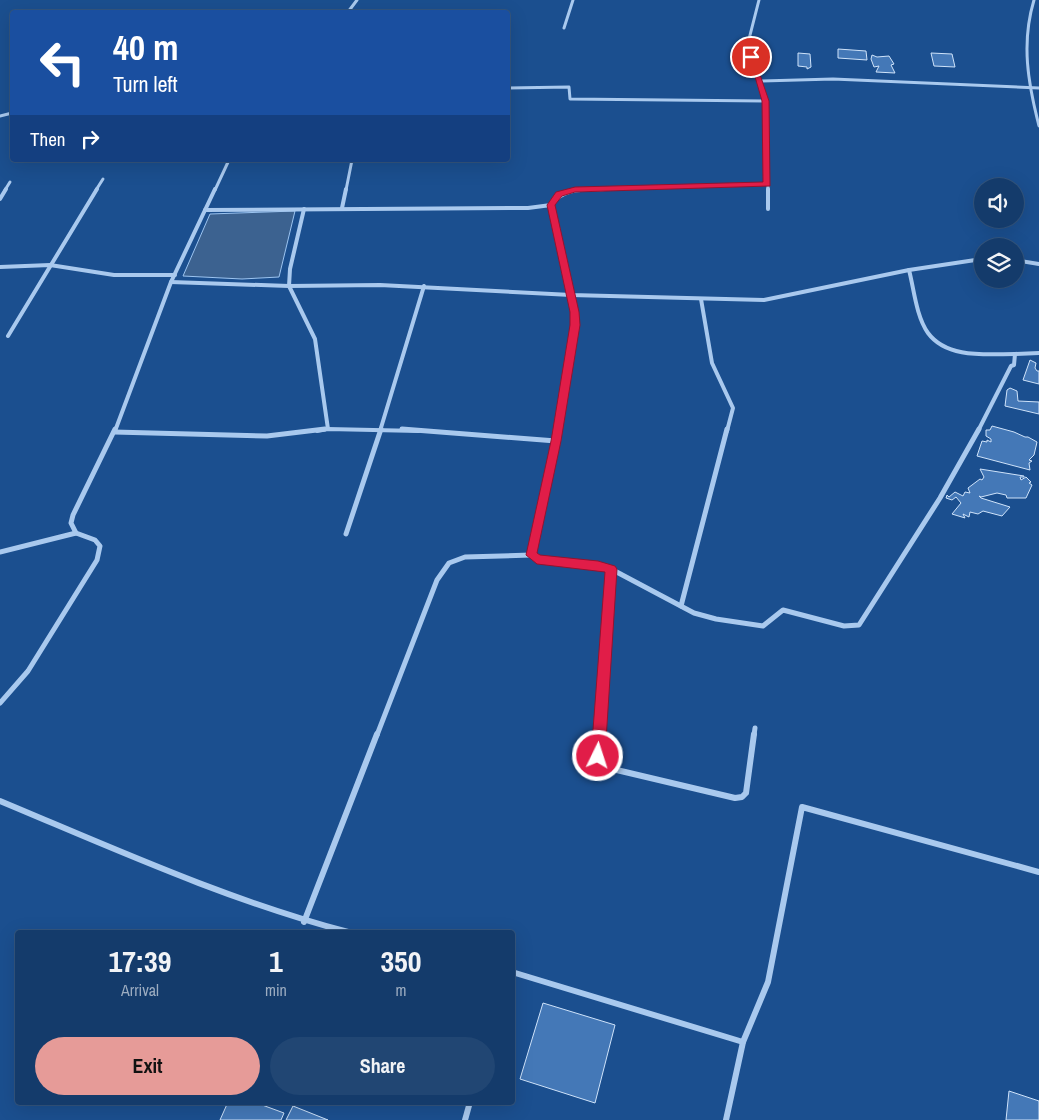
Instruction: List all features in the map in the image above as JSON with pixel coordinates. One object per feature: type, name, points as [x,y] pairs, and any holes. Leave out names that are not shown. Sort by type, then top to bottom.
[{"type":"street","points":[[564,28],[573,0]]},
{"type":"street","points":[[759,0],[748,43],[766,101],[768,209]]},
{"type":"street","points":[[1034,0],[1027,18],[1024,47],[1029,88],[1039,126]]},
{"type":"street","points":[[760,81],[833,79],[1039,88]]},
{"type":"street","points":[[510,88],[569,87],[570,99],[766,101]]},
{"type":"street","points":[[76,533],[72,523],[73,515],[114,432],[171,282],[228,162]]},
{"type":"street","points":[[342,208],[352,162]]},
{"type":"street","points":[[8,336],[102,179]]},
{"type":"street","points":[[0,199],[10,182]]},
{"type":"street","points":[[205,210],[528,208],[551,205],[559,194],[575,190],[767,184]]},
{"type":"street","points":[[531,555],[556,441],[575,325],[575,312],[551,205]]},
{"type":"street","points":[[304,209],[290,269],[289,286],[315,340],[328,429]]},
{"type":"street","points":[[171,282],[289,286],[380,284],[571,295],[701,300],[764,300],[908,270],[974,260]]},
{"type":"street","points":[[1024,262],[1039,264]]},
{"type":"street","points":[[0,267],[50,265],[114,275],[175,275]]},
{"type":"street","points":[[908,270],[927,332],[938,344],[963,353],[1039,353]]},
{"type":"street","points":[[346,534],[381,429],[424,286]]},
{"type":"street","points":[[681,606],[733,408],[712,363],[701,300]]},
{"type":"street","points":[[304,922],[437,580],[449,563],[465,557],[531,555],[537,559],[611,569],[703,616],[763,626],[769,624],[778,612],[783,610],[844,626],[859,625],[943,495],[990,410],[1011,366],[1014,364],[1015,354]]},
{"type":"street","points":[[114,432],[267,436],[328,429],[432,430],[556,441]]},
{"type":"street","points":[[0,552],[76,533],[95,540],[100,546],[97,560],[28,671],[0,703]]},
{"type":"street","points":[[611,569],[598,756],[604,767],[735,798],[742,797],[746,793],[755,728]]},
{"type":"street","points":[[0,801],[227,895],[304,922],[339,930]]},
{"type":"street","points":[[726,1120],[743,1042],[768,982],[802,808],[1039,872]]},
{"type":"street","points":[[515,973],[743,1042]]},
{"type":"street","points":[[464,1120],[469,1105]]},
{"type":"water","points":[[295,211],[279,277],[242,279],[183,276],[210,214]]},
{"type":"building","points":[[838,49],[866,51],[867,60],[838,58]]},
{"type":"building","points":[[798,53],[810,54],[811,67],[807,69],[807,67],[798,66]]},
{"type":"building","points":[[931,53],[952,54],[955,67],[934,66]]},
{"type":"building","points":[[872,55],[877,57],[889,56],[894,64],[891,65],[895,73],[876,72],[879,66],[874,67],[871,59]]},
{"type":"building","points":[[1030,360],[1036,363],[1035,368],[1039,371],[1039,384],[1023,380]]},
{"type":"building","points":[[1010,388],[1017,391],[1018,401],[1039,402],[1039,414],[1005,406],[1007,390]]},
{"type":"building","points":[[992,426],[1014,432],[1037,442],[1034,455],[1029,460],[1032,461],[1029,463],[1030,470],[977,456],[982,441],[987,442],[987,440],[991,442],[991,439],[986,436],[986,430],[990,430]]},
{"type":"building","points":[[980,469],[1024,476],[1020,477],[1021,480],[1026,477],[1032,485],[1026,498],[1007,498],[1006,495],[997,493],[979,496],[981,498],[1010,507],[1002,516],[983,511],[978,514],[970,512],[969,517],[963,514],[965,518],[952,514],[961,503],[956,497],[952,500],[946,498],[947,495],[949,497],[955,492],[963,496],[965,492],[970,493],[968,488],[984,477]]},
{"type":"building","points":[[543,1003],[615,1025],[595,1103],[520,1079]]},
{"type":"building","points":[[1009,1091],[1039,1101],[1039,1120],[1006,1120]]},
{"type":"building","points":[[227,1105],[262,1105],[284,1113],[281,1120],[220,1120]]},
{"type":"building","points":[[293,1106],[328,1120],[286,1120]]},
{"type":"route","points":[[598,756],[611,569],[537,559],[531,555],[556,441],[575,325],[575,312],[551,205],[563,191],[767,184],[766,101],[751,57]]}]
